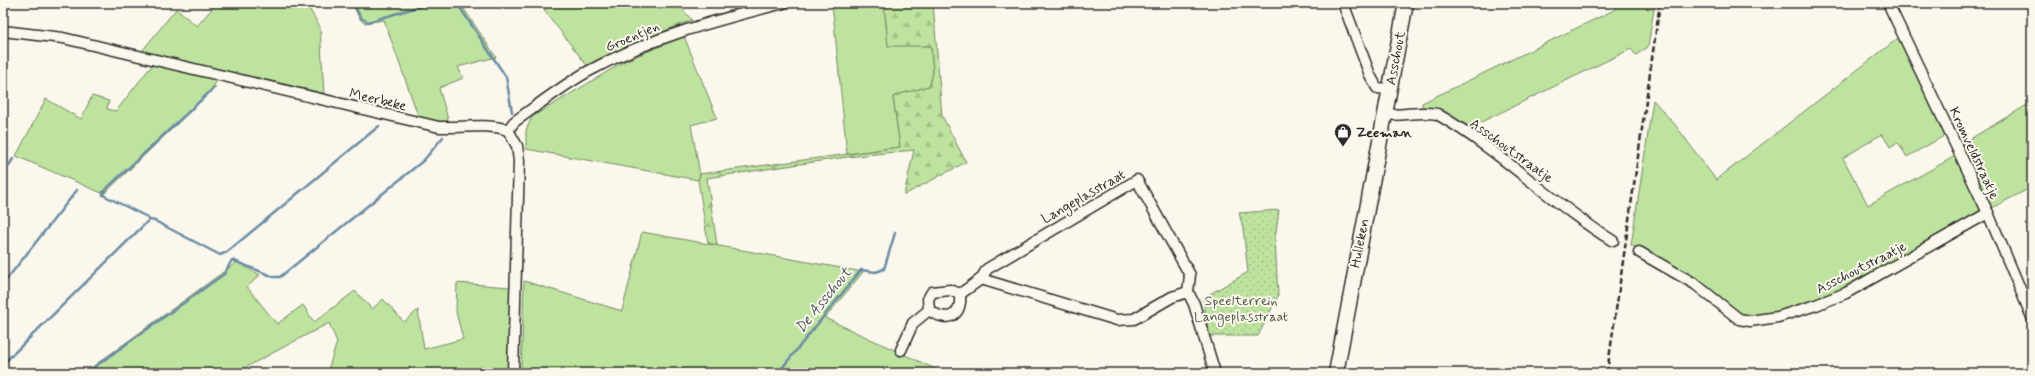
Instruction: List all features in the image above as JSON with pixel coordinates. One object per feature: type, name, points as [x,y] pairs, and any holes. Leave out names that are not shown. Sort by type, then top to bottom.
[{"type":"main road","name":"Asschout","points":[[1384,114],[1406,3]]},
{"type":"main road","name":"Hulleken","points":[[1336,373],[1384,114]]},
{"type":"street","name":"Groentjen","points":[[508,130],[514,122],[586,72],[643,45],[684,30],[784,3]]},
{"type":"street","points":[[1342,3],[1370,75],[1377,88],[1388,89]]},
{"type":"street","name":"Kromveldstraatje","points":[[1888,3],[1988,213],[2032,317]]},
{"type":"street","name":"Meerbeke","points":[[3,31],[63,38],[439,127],[499,127],[508,130]]},
{"type":"street","name":"Asschoutstraatje","points":[[1384,114],[1396,116],[1425,111],[1443,118],[1507,161],[1579,217],[1613,241]]},
{"type":"street","points":[[508,130],[517,146],[519,161],[513,373]]},
{"type":"street","name":"Langeplasstraat","points":[[960,294],[981,279],[987,269],[1137,180],[1190,275],[1188,292],[1194,304],[1215,373]]},
{"type":"street","name":"Asschoutstraatje","points":[[1639,252],[1695,284],[1739,319],[1750,321],[1778,317],[1816,305],[1846,293],[1988,213]]},
{"type":"street","points":[[981,279],[1117,320],[1134,319],[1172,297],[1188,292]]},
{"type":"street","points":[[950,290],[960,294],[961,304],[958,311],[952,316],[936,315],[929,310],[928,299],[932,292],[950,290]]},
{"type":"street","points":[[901,350],[912,323],[929,310]]},
{"type":"green space","points":[[217,3],[306,3],[320,27],[324,94],[142,51],[176,9],[197,26]]},
{"type":"green space","points":[[352,3],[460,3],[496,57],[458,67],[463,78],[439,88],[449,123],[419,118],[384,20],[364,23],[359,18]]},
{"type":"green space","points":[[552,3],[677,3],[692,20],[640,41],[588,67],[544,10]]},
{"type":"green space","points":[[832,3],[884,3],[888,45],[931,46],[933,72],[930,85],[893,97],[900,147],[847,154]]},
{"type":"green space","points":[[884,3],[933,3],[942,116],[966,162],[904,195],[914,150],[847,157],[707,178],[717,245],[708,243],[698,180],[700,174],[900,147],[893,97],[930,85],[933,72],[931,46],[888,46]]},
{"type":"green space","points":[[1614,3],[1655,3],[1648,47],[1636,55],[1631,49],[1469,128],[1433,109],[1422,108],[1422,103],[1616,9]]},
{"type":"green space","points":[[684,36],[717,118],[691,125],[700,174],[698,180],[526,149],[526,130],[532,117],[625,61]]},
{"type":"green space","points":[[1901,36],[1946,131],[1944,136],[1907,157],[1898,142],[1890,147],[1882,134],[1843,158],[1868,205],[1957,155],[1982,210],[1980,213],[1846,290],[1764,317],[1744,317],[1668,265],[1631,245],[1653,100],[1676,126],[1716,180]]},
{"type":"green space","points":[[153,64],[218,80],[203,99],[104,194],[16,156],[46,99],[81,119],[92,96],[109,101],[107,109],[116,111]]},
{"type":"green space","points":[[2032,102],[2032,187],[1990,209],[1960,145]]},
{"type":"green space","name":"Speelterrein Langeplasstraat","points":[[1279,210],[1275,238],[1278,296],[1258,336],[1209,336],[1203,298],[1248,272],[1243,228],[1239,213]]},
{"type":"green space","points":[[642,232],[863,272],[825,318],[944,373],[521,373],[524,281],[622,311]]},
{"type":"green space","points":[[237,262],[260,275],[247,287],[277,324],[303,305],[314,322],[355,291],[372,309],[383,299],[404,322],[418,310],[424,349],[463,339],[456,312],[457,283],[510,287],[508,373],[327,373],[337,342],[329,323],[235,373],[84,373]]},
{"type":"waterway","points":[[353,3],[361,18],[368,22],[431,3]]},
{"type":"waterway","points":[[457,3],[506,77],[512,112]]},
{"type":"waterway","points":[[149,220],[147,217],[103,195],[103,192],[215,87]]},
{"type":"waterway","points":[[3,364],[149,220],[155,221],[220,255],[227,252],[379,126]]},
{"type":"waterway","points":[[86,373],[224,274],[232,260],[274,277],[280,277],[424,160],[443,137]]},
{"type":"waterway","points":[[3,175],[13,159]]},
{"type":"waterway","points":[[3,284],[77,190]]},
{"type":"waterway","name":"De Asschout","points":[[778,373],[861,270],[876,272],[884,269],[895,233]]},
{"type":"railway","points":[[1607,373],[1660,3]]},
{"type":"place","name":"Zeeman","points":[[1343,147]]}]
